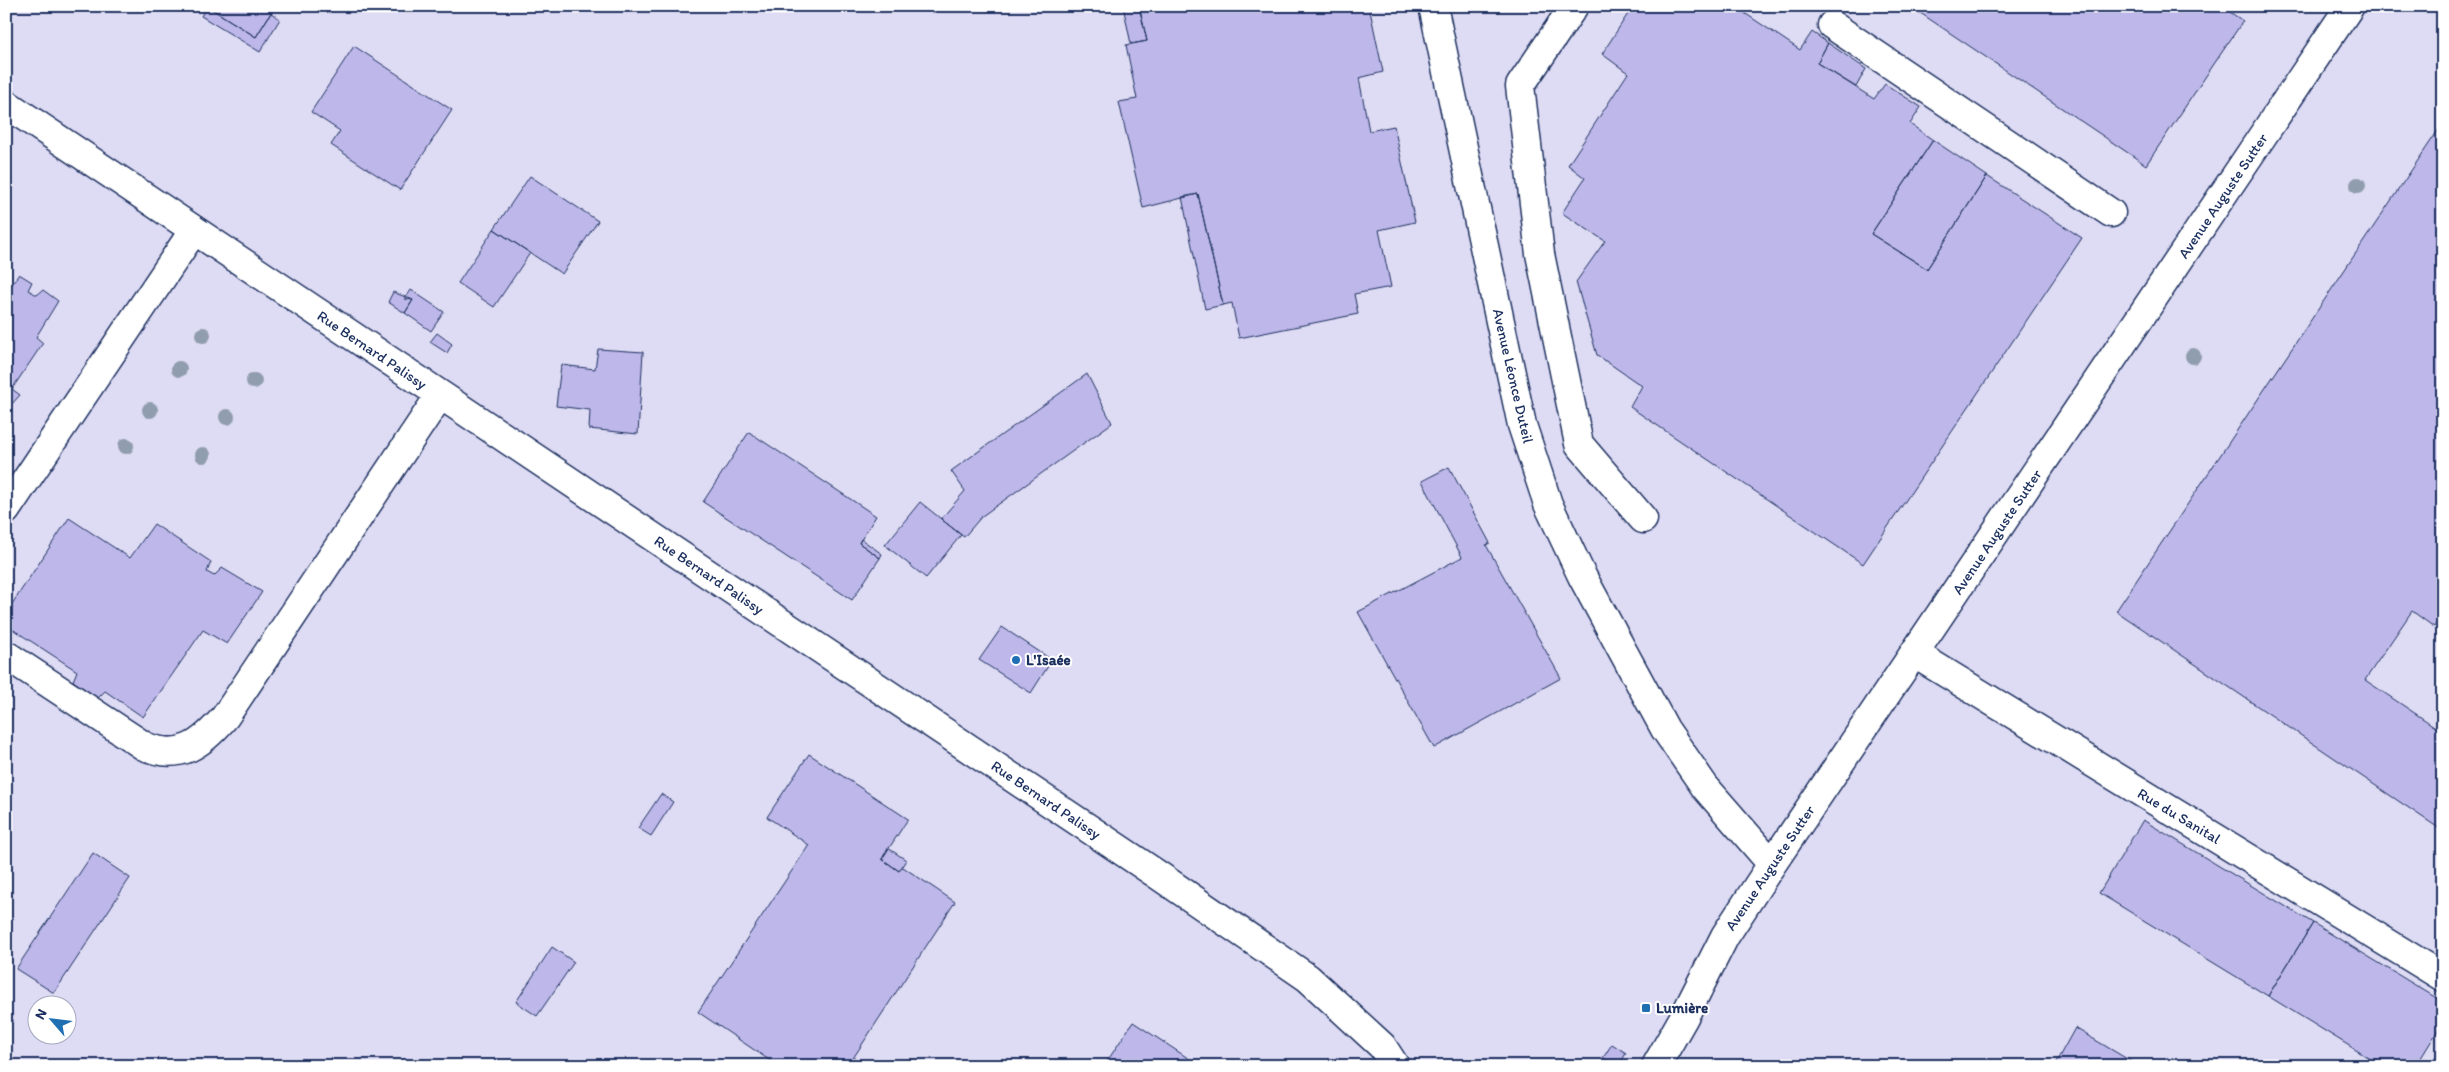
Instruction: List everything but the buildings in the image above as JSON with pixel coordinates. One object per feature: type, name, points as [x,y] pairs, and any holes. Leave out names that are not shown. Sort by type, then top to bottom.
[{"type":"street","name":"Avenue Léonce Duteil","points":[[1433,6],[1522,425],[1548,504],[1582,576],[1665,729],[1705,788],[1772,864]]},
{"type":"street","points":[[1574,6],[1520,86],[1540,254],[1580,444],[1643,519]]},
{"type":"street","name":"Avenue Auguste Sutter","points":[[1656,1066],[1726,936],[1772,864],[2350,6]]},
{"type":"street","points":[[1832,25],[2111,213]]},
{"type":"street","name":"Rue Bernard Palissy","points":[[6,104],[1158,875],[1308,978],[1382,1046],[1396,1066]]},
{"type":"street","points":[[6,510],[194,230]]},
{"type":"street","points":[[6,655],[144,746],[158,752],[174,753],[191,747],[210,735],[225,717],[440,396]]},
{"type":"street","name":"Rue du Sanital","points":[[1915,654],[2443,976]]},
{"type":"shaded area","points":[[6,6],[2443,6],[2443,1066],[6,1066]]},
{"type":"place","name":"L'Isaée","points":[[1016,660]]},
{"type":"place","name":"Lumière","points":[[1646,1008]]}]
